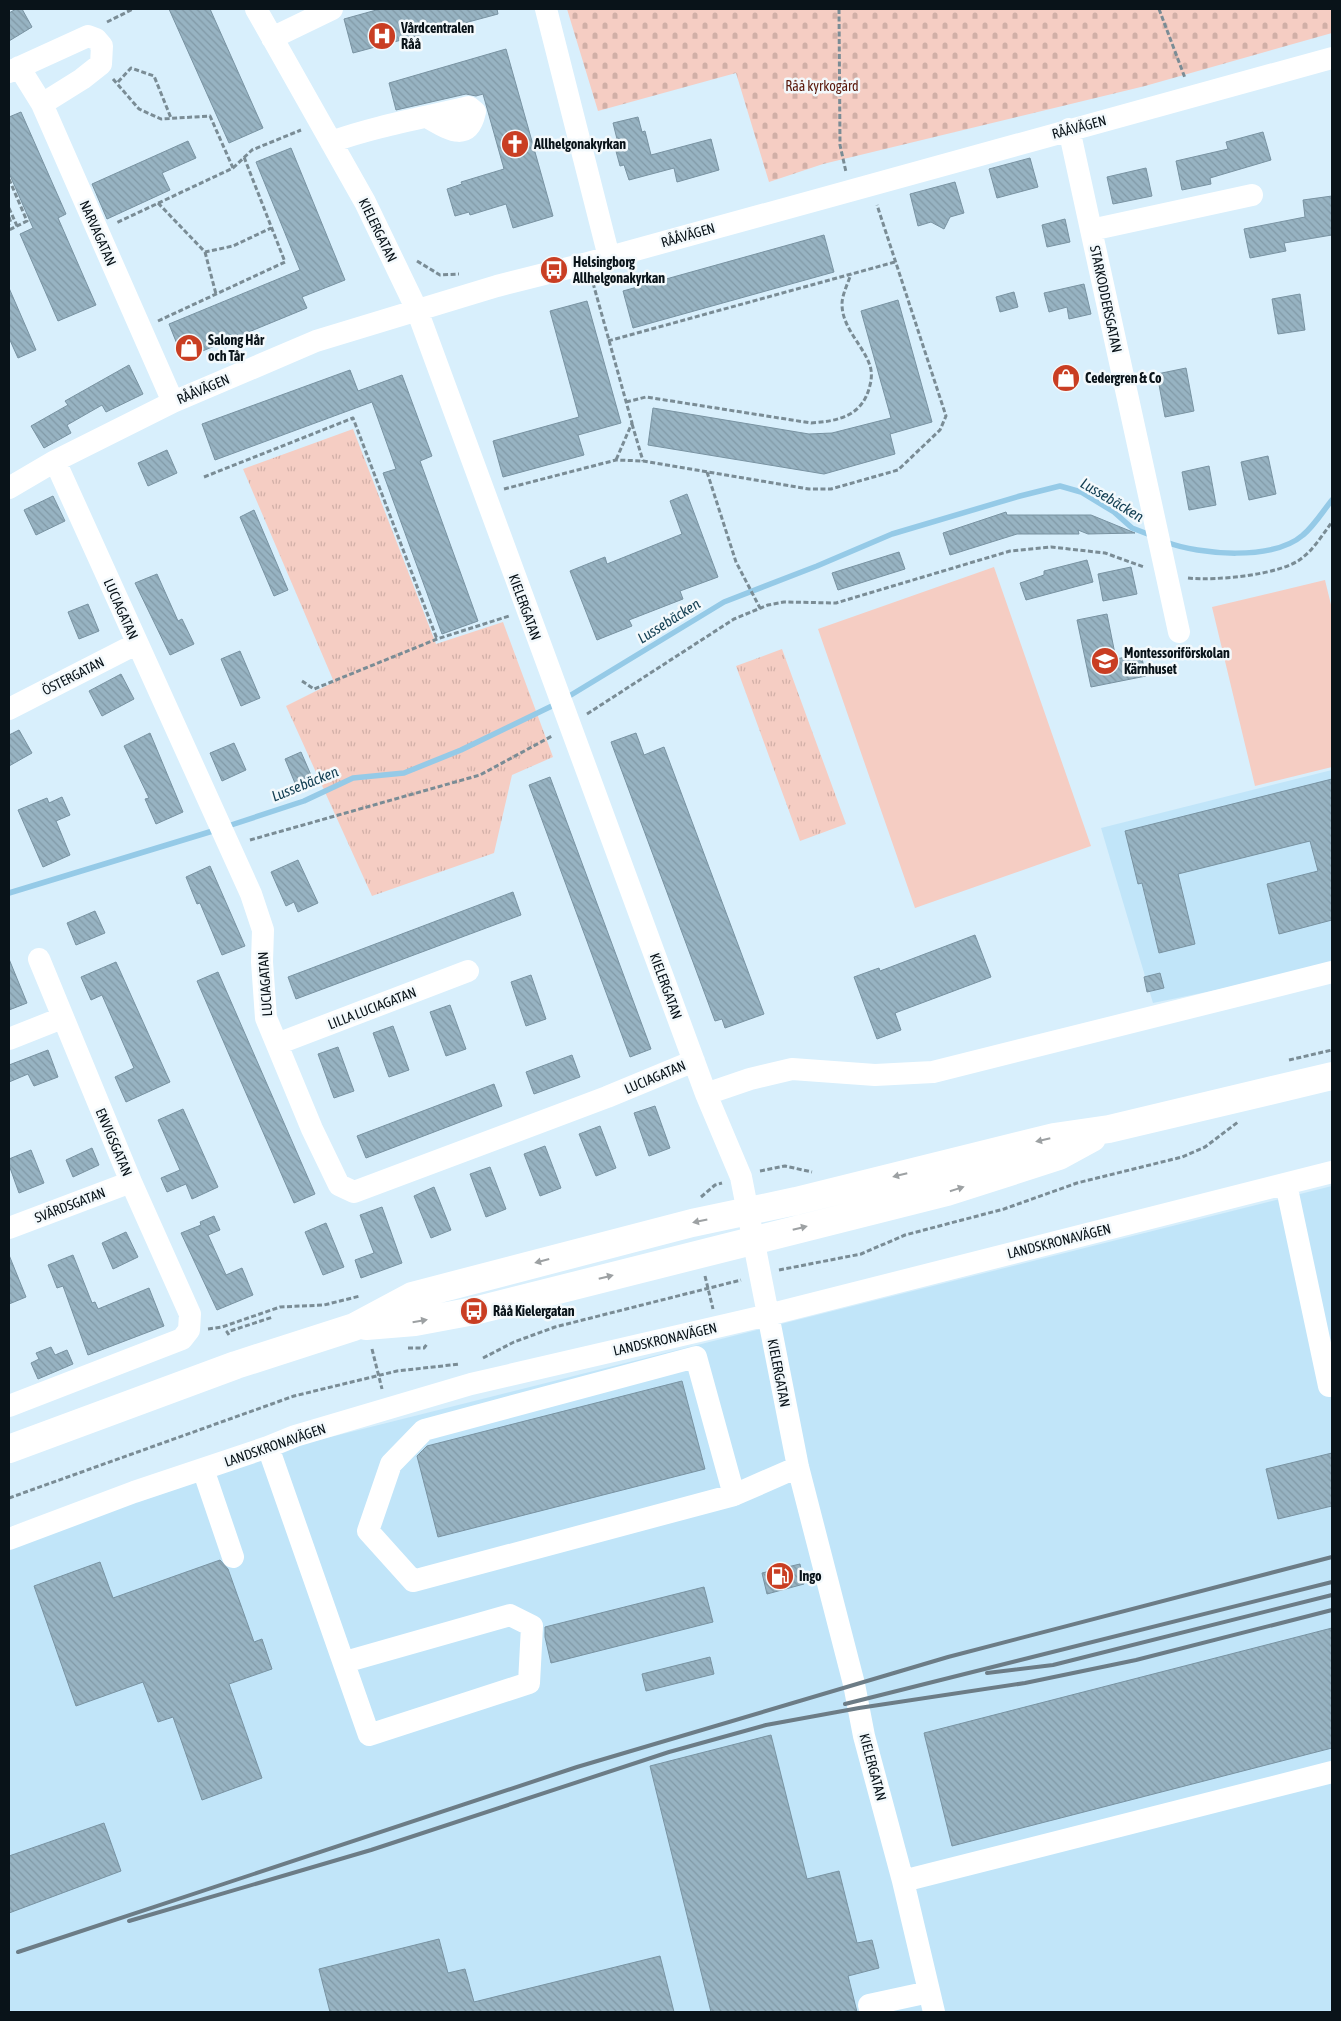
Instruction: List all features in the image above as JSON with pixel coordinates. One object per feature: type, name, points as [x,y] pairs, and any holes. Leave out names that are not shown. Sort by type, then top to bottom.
[{"type":"main road","points":[[9,1449],[236,1365],[354,1327],[412,1296],[586,1249],[748,1210],[1054,1137],[1109,1129],[1332,1076]]},
{"type":"main road","points":[[354,1327],[415,1322],[474,1311],[946,1192],[1060,1156],[1109,1129]]},
{"type":"street","name":"KIELERGATAN","points":[[256,9],[365,202],[416,310],[706,1094],[741,1177],[798,1467],[854,1684],[864,1736],[903,1881],[932,2002]]},
{"type":"street","points":[[272,38],[332,9]]},
{"type":"street","points":[[546,9],[599,260]]},
{"type":"street","points":[[14,69],[88,36],[96,39],[102,46],[101,64],[82,79],[42,104]]},
{"type":"street","name":"RÅÅVÄGEN","points":[[9,488],[55,461],[173,402],[316,341],[545,273],[599,260],[860,187],[1192,98],[1332,58]]},
{"type":"street","name":"NARVAGATAN","points":[[14,69],[42,104],[173,402]]},
{"type":"street","points":[[331,142],[427,117]]},
{"type":"street","name":"STARKODDERSGATAN","points":[[1069,130],[1179,632]]},
{"type":"street","name":"STARKODDERSGATAN","points":[[1091,230],[1252,195]]},
{"type":"street","name":"LUCIAGATAN","points":[[55,461],[136,644],[251,894],[263,930],[262,962],[266,1018],[312,1129],[338,1185],[354,1192],[607,1097],[694,1061]]},
{"type":"street","name":"ÖSTERGATAN","points":[[9,708],[136,644]]},
{"type":"street","name":"ENVIGSGATAN","points":[[10,1400],[182,1339],[191,1325],[190,1314],[131,1182],[39,959]]},
{"type":"street","name":"LILLA LUCIAGATAN","points":[[277,1044],[468,971]]},
{"type":"street","points":[[706,1094],[750,1079],[792,1070],[875,1075],[933,1072],[1332,972]]},
{"type":"street","points":[[9,1039],[62,1018]]},
{"type":"street","name":"LANDSKRONAVÄGEN","points":[[9,1539],[295,1436],[471,1384],[768,1314],[1332,1172]]},
{"type":"street","name":"SVÄRDSGATAN","points":[[9,1228],[131,1182]]},
{"type":"street","points":[[1286,1184],[1329,1386]]},
{"type":"street","points":[[734,1495],[696,1357],[424,1430],[391,1464],[368,1531],[413,1582],[734,1495],[798,1467]]},
{"type":"street","points":[[268,1447],[345,1662],[369,1735],[529,1683],[532,1626],[510,1615],[345,1662]]},
{"type":"street","points":[[203,1469],[234,1557]]},
{"type":"street","points":[[903,1881],[1332,1772]]},
{"type":"street","points":[[871,2012],[869,2005],[932,2002]]},
{"type":"path","points":[[88,36],[98,27],[134,9]]},
{"type":"path","points":[[484,494],[616,460],[644,461],[809,489],[831,489],[898,470],[940,430],[946,416],[895,262],[840,145],[839,9]]},
{"type":"path","points":[[1159,9],[1192,98]]},
{"type":"path","points":[[96,67],[118,82],[139,108],[160,119],[210,116],[233,168]]},
{"type":"path","points":[[118,82],[131,68],[154,76],[172,118]]},
{"type":"path","points":[[98,231],[233,168],[252,150],[320,122]]},
{"type":"path","points":[[141,329],[285,262],[244,157]]},
{"type":"path","points":[[9,179],[27,221],[9,230]]},
{"type":"path","points":[[158,203],[205,252],[216,294]]},
{"type":"path","points":[[9,208],[18,226]]},
{"type":"path","points":[[9,217],[12,223],[9,224]]},
{"type":"path","points":[[205,252],[233,246],[272,228]]},
{"type":"path","points":[[599,260],[608,341],[644,461]]},
{"type":"path","points":[[608,341],[895,262]]},
{"type":"path","points":[[626,402],[646,397],[812,423],[832,422],[850,416],[864,403],[872,378],[870,364],[852,336],[843,314],[842,302],[851,274]]},
{"type":"path","points":[[204,477],[353,418],[437,639]]},
{"type":"path","points":[[616,460],[632,423]]},
{"type":"path","points":[[707,472],[736,562],[760,608]]},
{"type":"path","points":[[227,843],[480,775],[567,719],[734,619],[760,608],[784,602],[836,603],[1010,550],[1034,548],[1051,547],[1105,553],[1168,576],[1206,580],[1232,578],[1270,571],[1297,562],[1304,557],[1332,522]]},
{"type":"path","points":[[302,681],[314,689],[437,639],[527,610]]},
{"type":"path","points":[[476,1361],[514,1342],[555,1327],[792,1266],[861,1254],[904,1235],[1004,1209],[1077,1183],[1182,1157],[1205,1147],[1234,1127],[1243,1115],[1250,1096]]},
{"type":"path","points":[[228,1335],[227,1332],[274,1317]]},
{"type":"path","points":[[372,1348],[388,1408]]},
{"type":"path","points":[[9,1498],[265,1405],[378,1375],[467,1362]]},
{"type":"shaded area","points":[[1332,770],[1332,966],[1153,1003],[1101,828]]},
{"type":"shaded area","points":[[1332,1186],[1332,2012],[9,2012],[9,1527],[123,1489]]},
{"type":"green space","name":"Råå kyrkogård","points":[[567,9],[1332,9],[1332,33],[1145,86],[823,164],[769,182],[736,73],[598,111]]},
{"type":"green space","points":[[353,429],[436,644],[503,622],[553,757],[512,775],[494,853],[372,896],[286,706],[334,682],[243,469]]},
{"type":"green space","points":[[994,567],[1091,846],[915,908],[818,629]]},
{"type":"green space","points":[[1325,580],[1332,609],[1332,767],[1255,786],[1212,607]]},
{"type":"green space","points":[[782,649],[846,824],[800,841],[736,666]]},
{"type":"building","points":[[16,9],[22,9],[32,27],[9,41],[9,13]]},
{"type":"building","points":[[169,9],[210,9],[263,128],[229,143]]},
{"type":"building","name":"Vårdcentralen Råå","points":[[380,9],[497,9],[498,14],[353,53],[344,19]]},
{"type":"building","name":"Allhelgonakyrkan","points":[[506,49],[553,216],[513,228],[506,204],[470,215],[469,212],[455,216],[447,189],[462,184],[461,182],[504,169],[483,94],[476,96],[466,94],[396,110],[389,83]]},
{"type":"building","points":[[21,112],[66,214],[58,218],[96,305],[58,321],[20,234],[33,228],[9,173],[9,117]]},
{"type":"building","points":[[638,117],[642,132],[645,131],[651,155],[711,139],[719,170],[677,182],[674,168],[629,180],[624,165],[620,166],[613,140],[617,139],[613,123]]},
{"type":"building","points":[[1263,132],[1271,160],[1210,178],[1211,184],[1182,190],[1176,161],[1228,149],[1226,142]]},
{"type":"building","points":[[188,141],[196,158],[162,173],[170,190],[107,219],[92,184]]},
{"type":"building","points":[[291,148],[345,280],[302,297],[307,308],[183,359],[169,324],[300,270],[256,162]]},
{"type":"building","points":[[1030,158],[1038,187],[997,198],[989,169]]},
{"type":"building","points":[[1146,168],[1152,196],[1113,204],[1107,177]]},
{"type":"building","points":[[955,182],[964,213],[950,217],[944,229],[931,222],[918,226],[910,194]]},
{"type":"building","points":[[1332,196],[1332,235],[1284,243],[1286,251],[1250,258],[1244,229],[1305,217],[1303,200]]},
{"type":"building","points":[[1065,219],[1070,242],[1047,247],[1042,225]]},
{"type":"building","points":[[824,235],[834,272],[633,328],[623,291]]},
{"type":"building","points":[[1084,284],[1091,314],[1069,319],[1067,307],[1049,312],[1044,293]]},
{"type":"building","points":[[9,288],[36,350],[18,358],[9,338]]},
{"type":"building","points":[[1014,292],[1018,307],[1000,312],[996,297]]},
{"type":"building","points":[[1300,294],[1305,330],[1278,334],[1272,299]]},
{"type":"building","points":[[898,300],[932,422],[890,434],[895,454],[824,474],[648,445],[653,408],[809,434],[832,433],[891,418],[861,311]]},
{"type":"building","points":[[587,301],[621,423],[578,435],[584,455],[503,477],[493,441],[579,417],[550,311]]},
{"type":"building","points":[[129,365],[143,394],[106,412],[102,405],[67,425],[71,433],[44,448],[31,426],[68,405],[65,401]]},
{"type":"building","points":[[1186,368],[1194,411],[1165,417],[1157,374]]},
{"type":"building","points":[[350,370],[358,391],[402,375],[432,456],[420,461],[478,621],[442,634],[383,473],[396,469],[372,402],[215,460],[202,424]]},
{"type":"building","points":[[167,450],[177,473],[148,486],[138,463]]},
{"type":"building","points":[[1268,456],[1276,494],[1249,500],[1241,462]]},
{"type":"building","points":[[1209,466],[1216,505],[1189,510],[1182,472]]},
{"type":"building","points":[[687,494],[718,577],[680,591],[683,599],[629,620],[632,626],[597,640],[570,571],[605,557],[607,564],[682,534],[670,501]]},
{"type":"building","points":[[53,496],[65,521],[36,535],[24,510]]},
{"type":"building","points":[[254,510],[288,590],[274,596],[240,517]]},
{"type":"building","points":[[1006,512],[1007,515],[1091,515],[1135,533],[1088,534],[1078,530],[1079,534],[1017,534],[950,555],[943,533]]},
{"type":"building","points":[[899,552],[905,569],[838,590],[832,573]]},
{"type":"building","points":[[1087,560],[1093,582],[1026,600],[1020,583],[1044,575],[1044,571]]},
{"type":"building","points":[[1131,567],[1137,594],[1103,601],[1098,574]]},
{"type":"building","points":[[157,574],[178,621],[182,619],[194,644],[170,655],[135,583]]},
{"type":"building","points":[[88,604],[99,631],[79,639],[68,612]]},
{"type":"building","points":[[1107,614],[1116,659],[1141,654],[1146,676],[1091,687],[1077,620]]},
{"type":"building","points":[[240,651],[260,698],[241,706],[221,659]]},
{"type":"building","points":[[121,674],[134,699],[102,716],[89,691]]},
{"type":"building","points":[[19,730],[32,753],[9,766],[9,735]]},
{"type":"building","points":[[150,733],[183,812],[156,824],[145,799],[149,798],[124,746]]},
{"type":"building","points":[[636,733],[644,755],[664,747],[764,1014],[725,1028],[722,1019],[715,1021],[611,742]]},
{"type":"building","points":[[234,743],[246,770],[222,781],[210,753]]},
{"type":"building","points":[[301,752],[314,782],[297,788],[285,759]]},
{"type":"building","points":[[550,777],[651,1049],[630,1057],[529,785]]},
{"type":"building","points":[[1332,779],[1332,920],[1279,934],[1267,884],[1318,871],[1310,841],[1178,874],[1195,944],[1159,953],[1142,883],[1138,884],[1125,831]]},
{"type":"building","points":[[62,797],[70,815],[56,821],[70,855],[43,867],[18,810],[47,798],[49,803]]},
{"type":"building","points":[[298,860],[318,903],[298,912],[294,902],[286,906],[271,872]]},
{"type":"building","points":[[210,866],[245,946],[222,955],[200,903],[197,904],[186,877]]},
{"type":"building","points":[[513,892],[521,915],[296,999],[288,977]]},
{"type":"building","points":[[95,911],[105,933],[76,945],[67,923]]},
{"type":"building","points":[[975,935],[991,977],[895,1013],[901,1030],[877,1039],[854,977],[879,968],[880,971]]},
{"type":"building","points":[[9,959],[27,1003],[9,1010]]},
{"type":"building","points":[[116,962],[170,1082],[126,1102],[115,1077],[134,1068],[102,995],[91,1000],[81,977]]},
{"type":"building","points":[[218,972],[315,1194],[294,1203],[197,981]]},
{"type":"building","points":[[1160,973],[1164,988],[1147,992],[1144,977]]},
{"type":"building","points":[[531,975],[546,1019],[526,1026],[511,982]]},
{"type":"building","points":[[450,1005],[466,1049],[446,1056],[430,1012]]},
{"type":"building","points":[[393,1026],[409,1070],[389,1077],[373,1033]]},
{"type":"building","points":[[338,1047],[354,1091],[334,1098],[318,1054]]},
{"type":"building","points":[[48,1050],[58,1077],[34,1086],[28,1074],[9,1082],[9,1065]]},
{"type":"building","points":[[572,1055],[580,1077],[534,1094],[526,1072]]},
{"type":"building","points":[[494,1084],[502,1106],[366,1158],[357,1136]]},
{"type":"building","points":[[655,1106],[670,1148],[649,1156],[634,1113]]},
{"type":"building","points":[[183,1109],[218,1187],[192,1199],[186,1184],[167,1192],[161,1178],[180,1170],[158,1120]]},
{"type":"building","points":[[600,1126],[616,1168],[596,1176],[579,1134]]},
{"type":"building","points":[[545,1146],[561,1188],[540,1196],[524,1154]]},
{"type":"building","points":[[92,1148],[99,1165],[73,1177],[66,1160]]},
{"type":"building","points":[[31,1150],[44,1183],[19,1193],[9,1165],[9,1159]]},
{"type":"building","points":[[490,1167],[506,1209],[486,1217],[470,1174]]},
{"type":"building","points":[[434,1187],[451,1230],[431,1238],[414,1196]]},
{"type":"building","points":[[382,1207],[402,1263],[361,1278],[355,1260],[374,1253],[360,1215]]},
{"type":"building","points":[[214,1216],[220,1230],[208,1235],[226,1275],[242,1268],[253,1295],[217,1310],[181,1233],[201,1225],[200,1222]]},
{"type":"building","points":[[326,1223],[344,1267],[323,1275],[305,1232]]},
{"type":"building","points":[[126,1232],[138,1257],[113,1269],[102,1243]]},
{"type":"building","points":[[9,1255],[26,1297],[9,1304]]},
{"type":"building","points":[[73,1255],[92,1303],[95,1302],[98,1309],[149,1288],[164,1326],[88,1355],[63,1286],[57,1288],[48,1265]]},
{"type":"building","points":[[51,1347],[55,1355],[67,1350],[73,1364],[38,1379],[31,1363],[39,1359],[36,1353]]},
{"type":"building","points":[[682,1381],[705,1469],[438,1537],[417,1456],[427,1446]]},
{"type":"building","points":[[1332,1453],[1332,1506],[1278,1519],[1266,1469]]},
{"type":"building","points":[[220,1560],[228,1569],[254,1642],[262,1639],[272,1669],[229,1684],[262,1778],[202,1800],[173,1717],[158,1722],[143,1682],[76,1706],[34,1586],[100,1562],[113,1598]]},
{"type":"building","points":[[800,1564],[804,1584],[767,1594],[762,1573]]},
{"type":"building","points":[[704,1587],[713,1622],[551,1663],[545,1637],[545,1627]]},
{"type":"building","points":[[1332,1628],[1332,1748],[952,1846],[924,1733]]},
{"type":"building","points":[[710,1657],[714,1674],[646,1691],[642,1674]]},
{"type":"building","points":[[771,1735],[807,1879],[839,1871],[857,1943],[872,1940],[879,1968],[848,1976],[857,2012],[711,2012],[650,1766]]},
{"type":"building","points":[[104,1823],[121,1871],[9,1913],[9,1856]]},
{"type":"building","points":[[439,1939],[448,1973],[465,1969],[474,2002],[660,1956],[674,2012],[330,2012],[319,1969]]},
{"type":"waterway","name":"Lussebäcken","points":[[566,698],[724,602],[817,566],[892,534],[1020,496],[1060,486],[1081,492],[1114,512],[1132,528],[1153,536]]},
{"type":"waterway","name":"Lussebäcken","points":[[1166,542],[1198,550],[1216,552],[1236,553],[1274,549],[1290,543],[1303,535],[1315,523],[1332,500]]},
{"type":"waterway","name":"Lussebäcken","points":[[225,827],[304,801],[353,778],[404,773],[461,750],[556,704]]},
{"type":"waterway","name":"Lussebäcken","points":[[9,893],[216,830]]},
{"type":"railway","points":[[18,1952],[577,1767],[948,1657],[1332,1557]]},
{"type":"railway","points":[[845,1704],[1332,1582]]},
{"type":"railway","points":[[987,1673],[1053,1665],[1332,1595]]},
{"type":"railway","points":[[129,1921],[371,1850],[669,1752],[766,1725],[859,1708],[1025,1683],[1136,1660],[1332,1610]]},
{"type":"place","name":"Vårdcentralen Råå","points":[[382,36]]},
{"type":"place","name":"Allhelgonakyrkan","points":[[515,144]]},
{"type":"place","name":"Helsingborg Allhelgonakyrkan","points":[[554,270]]},
{"type":"place","name":"Salong Hår och Tår","points":[[189,348]]},
{"type":"place","name":"Cedergren & Co","points":[[1066,378]]},
{"type":"place","name":"Montessoriförskolan Kärnhuset","points":[[1105,661]]},
{"type":"place","name":"Råå Kielergatan","points":[[474,1311]]},
{"type":"place","name":"Ingo","points":[[780,1576]]}]
